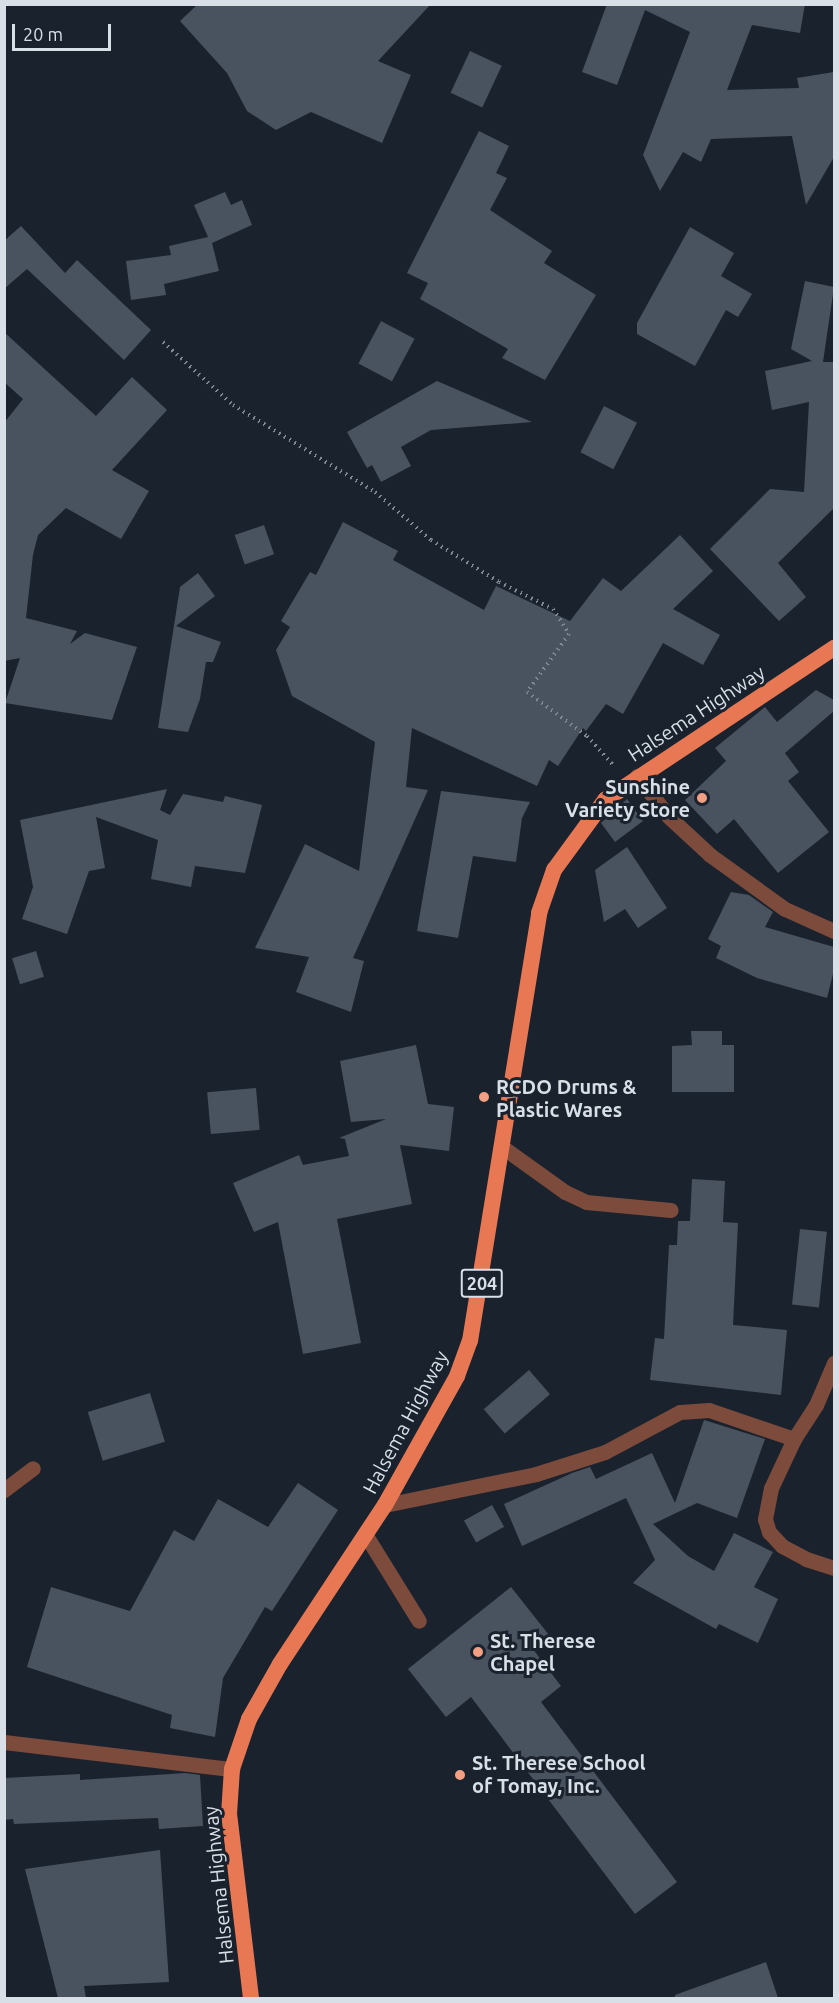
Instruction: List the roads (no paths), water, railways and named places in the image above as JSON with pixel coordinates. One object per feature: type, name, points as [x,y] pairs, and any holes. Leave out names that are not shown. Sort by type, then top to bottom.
[{"type":"highway","name":"Halsema Highway","points":[[250,1998],[229,1814],[231,1769],[249,1719],[280,1664],[385,1505],[457,1376],[470,1341],[539,914],[554,870],[605,800],[632,779],[834,648]]},
{"type":"street","points":[[632,779],[710,855],[785,909],[834,931]]},
{"type":"street","points":[[501,1146],[565,1192],[586,1202],[671,1210]]},
{"type":"street","points":[[834,1363],[816,1405],[794,1439],[771,1488],[765,1519],[769,1532],[782,1546],[806,1559],[834,1568]]},
{"type":"street","points":[[385,1505],[536,1474],[604,1452],[680,1412],[709,1410],[794,1439]]},
{"type":"street","points":[[4,1490],[33,1468]]},
{"type":"street","points":[[365,1534],[419,1621]]},
{"type":"street","points":[[4,1742],[231,1769]]},
{"type":"place","name":"Sunshine Variety Store","points":[[702,798]]},
{"type":"place","name":"RCDO Drums & Plastic Wares","points":[[484,1097]]},
{"type":"place","name":"St. Therese Chapel","points":[[478,1652]]},
{"type":"place","name":"St. Therese School of Tomay, Inc.","points":[[460,1775]]}]
